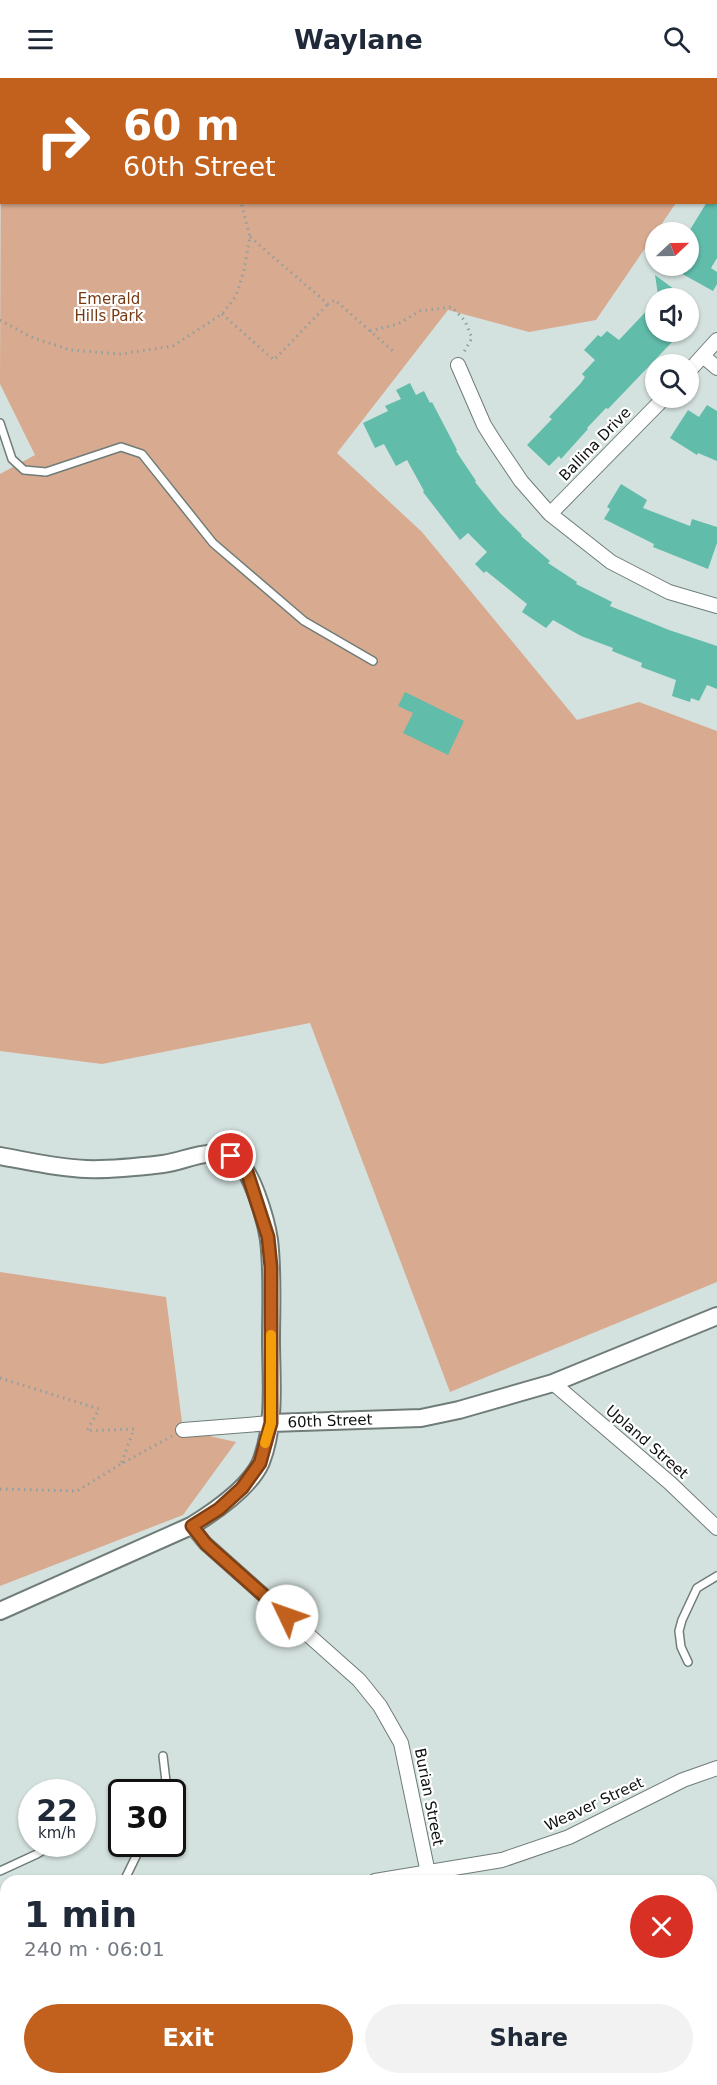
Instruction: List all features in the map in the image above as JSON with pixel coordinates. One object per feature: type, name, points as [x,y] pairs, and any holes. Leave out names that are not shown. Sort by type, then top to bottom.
[{"type":"street","points":[[699,362],[717,340]]},
{"type":"street","points":[[704,357],[717,368]]},
{"type":"street","points":[[458,365],[484,425],[521,481],[550,514],[611,562],[669,592],[717,606]]},
{"type":"street","name":"Ballina Drive","points":[[550,514],[654,408]]},
{"type":"street","points":[[0,1156],[84,1169],[170,1163],[214,1153],[231,1156],[239,1161],[247,1172],[268,1237],[271,1267],[271,1423],[183,1430]]},
{"type":"street","name":"60th Street","points":[[0,1611],[192,1526],[219,1509],[242,1488],[260,1463],[271,1423],[421,1418],[459,1410],[554,1383],[717,1316]]},
{"type":"street","name":"Upland Street","points":[[554,1383],[670,1483],[717,1528]]},
{"type":"street","name":"Burian Street","points":[[192,1526],[206,1544],[359,1680],[380,1706],[401,1743],[428,1873]]},
{"type":"street","name":"Weaver Street","points":[[450,1875],[569,1837],[683,1780],[717,1768]]},
{"type":"street","name":"Weaver Street","points":[[415,1875],[428,1873],[441,1875]]},
{"type":"lane","points":[[0,423],[12,459],[24,470],[46,472],[121,447],[142,454],[213,543],[304,621],[374,661]]},
{"type":"lane","points":[[688,1662],[681,1647],[682,1620],[697,1588],[717,1576]]},
{"type":"lane","points":[[163,1756],[166,1779]]},
{"type":"lane","points":[[0,1872],[31,1857]]},
{"type":"lane","points":[[127,1875],[135,1857]]},
{"type":"path","points":[[0,320],[31,337],[70,350],[120,354],[173,346],[222,314],[236,296],[250,237],[242,204]]},
{"type":"path","points":[[250,237],[328,304]]},
{"type":"path","points":[[222,314],[274,360],[328,304],[335,300],[394,352]]},
{"type":"path","points":[[370,331],[398,324],[420,312],[452,307],[465,321],[472,338],[458,365]]},
{"type":"path","points":[[0,1378],[99,1409],[87,1431],[134,1429],[121,1464]]},
{"type":"path","points":[[0,1489],[77,1491],[183,1430]]},
{"type":"green space","name":"Emerald Hills Park","points":[[1,204],[675,204],[663,222],[645,222],[645,248],[596,320],[529,332],[448,310],[337,453],[422,532],[577,720],[639,702],[717,731],[717,1282],[450,1392],[310,1023],[102,1064],[0,1051],[0,474],[35,455],[0,384]]},
{"type":"green space","points":[[0,1272],[166,1297],[183,1430],[236,1442],[183,1515],[0,1586]]},
{"type":"building","points":[[706,204],[717,204],[717,258],[711,268],[717,272],[717,284],[713,291],[686,276],[699,276],[699,222],[695,222]]},
{"type":"building","points":[[655,276],[673,288],[657,288]]},
{"type":"building","points":[[645,313],[645,342],[672,342],[661,354],[645,354],[645,370],[587,428],[561,459],[559,456],[549,466],[527,445],[552,419],[549,417],[585,377],[582,374],[595,360],[584,350],[598,335],[601,337],[607,331],[619,340]]},
{"type":"building","points":[[410,383],[416,395],[424,391],[430,403],[432,402],[456,451],[475,482],[521,536],[550,561],[548,563],[577,582],[576,584],[612,602],[610,606],[669,630],[717,646],[717,689],[707,685],[699,701],[691,698],[690,702],[672,696],[676,680],[641,667],[642,663],[612,651],[613,648],[581,636],[553,620],[546,628],[522,612],[527,604],[475,564],[487,552],[468,533],[460,540],[423,492],[407,460],[396,466],[384,444],[375,448],[363,423],[388,411],[385,406],[401,399],[396,390]]},
{"type":"building","points":[[707,405],[717,411],[717,461],[698,453],[697,455],[670,438],[688,410],[699,417]]},
{"type":"building","points":[[621,484],[647,500],[643,508],[690,526],[692,519],[717,527],[717,543],[708,569],[653,547],[654,544],[604,519],[610,509],[607,507]]},
{"type":"building","points":[[405,692],[464,721],[448,755],[403,733],[413,713],[398,706]]},
{"type":"slow traffic","points":[[265,1443],[271,1423],[271,1335]]},
{"type":"route","points":[[231,1156],[239,1161],[247,1172],[268,1237],[271,1267],[271,1423],[260,1463],[242,1488],[219,1509],[192,1526],[206,1544],[287,1616]]}]
